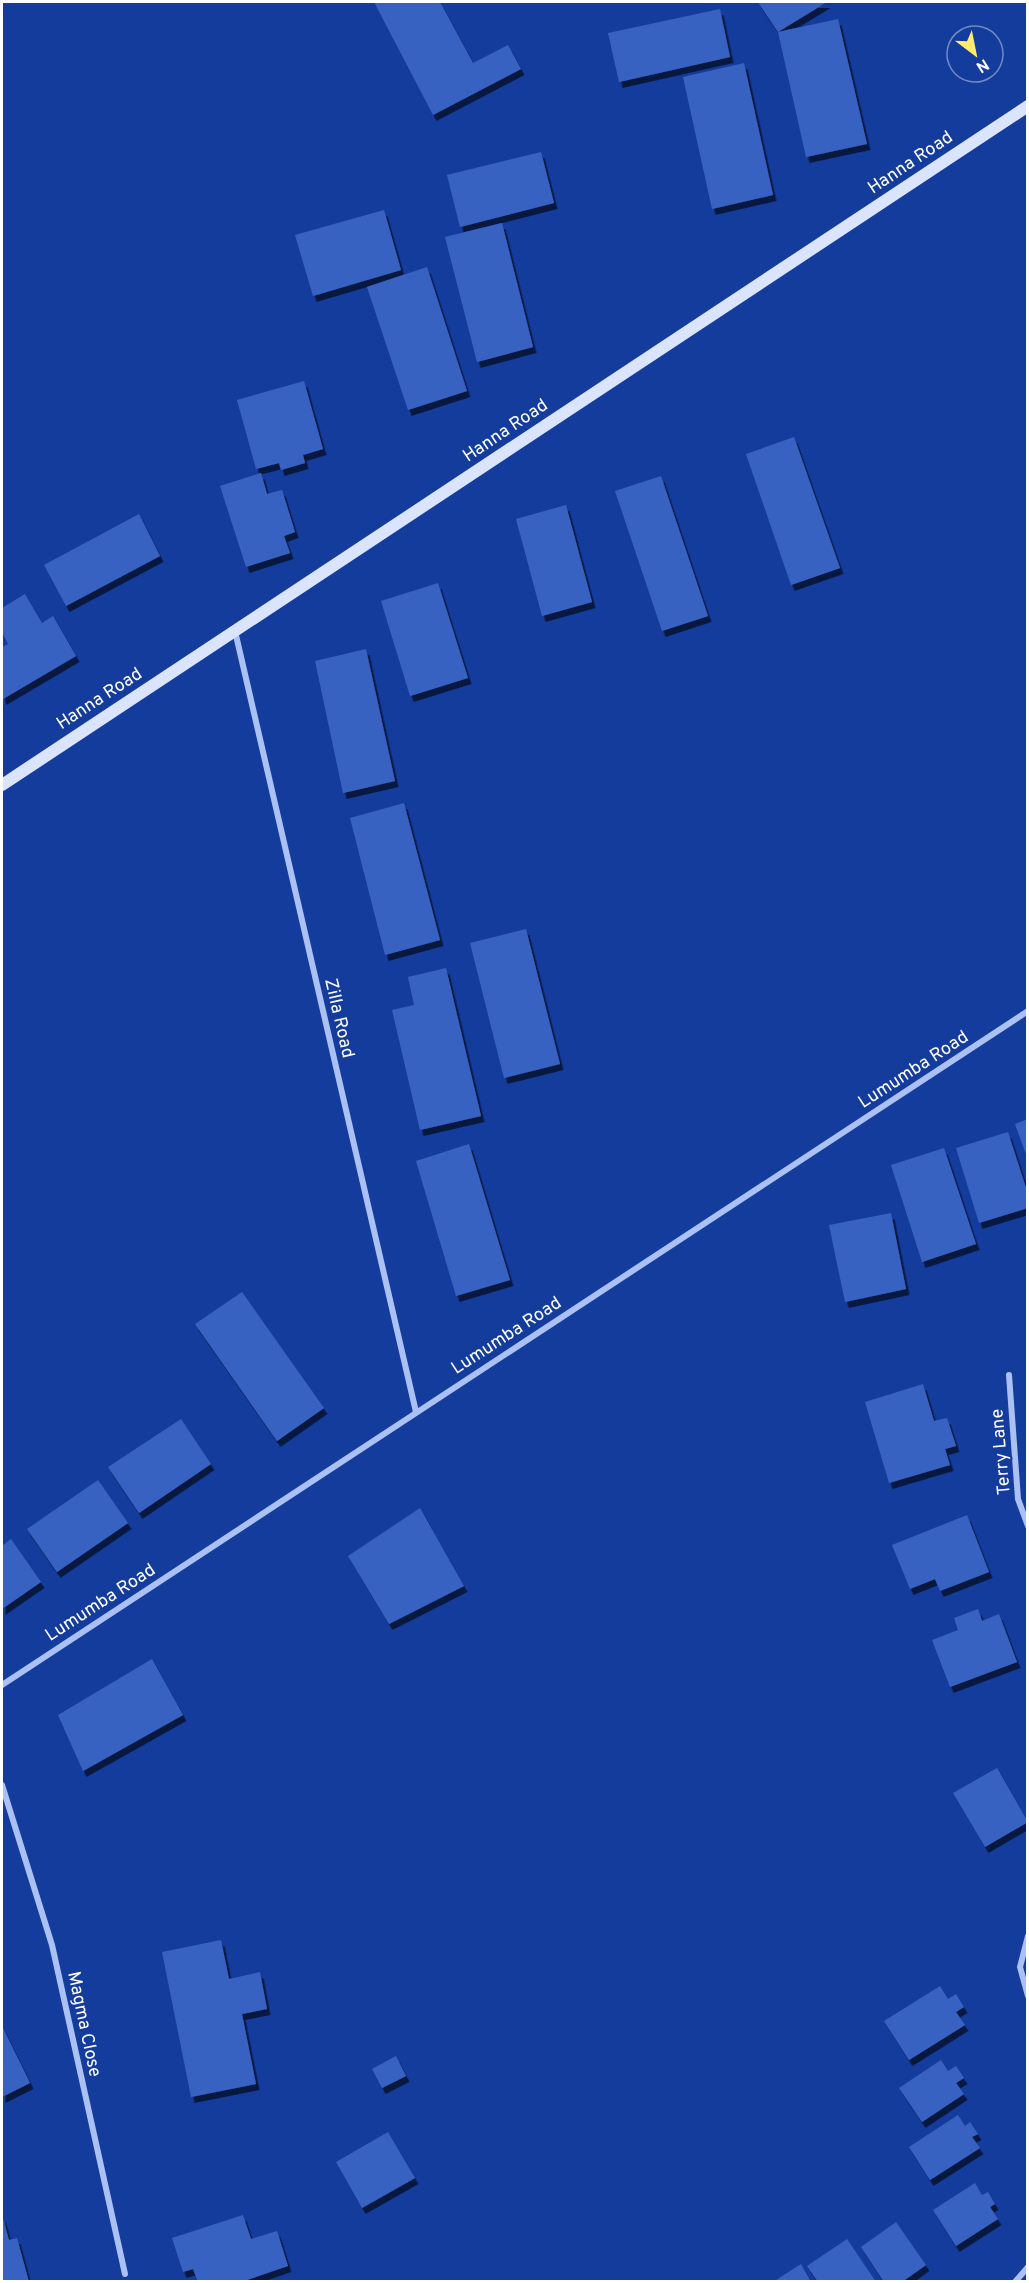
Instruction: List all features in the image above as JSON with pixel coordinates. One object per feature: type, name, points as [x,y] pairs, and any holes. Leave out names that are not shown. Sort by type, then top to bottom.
[{"type":"street","name":"Hanna Road","points":[[2,784],[1028,106]]},
{"type":"street","name":"Zilla Road","points":[[235,631],[416,1412]]},
{"type":"street","name":"Lumumba Road","points":[[2,1685],[1028,1011]]},
{"type":"street","name":"Terry Lane","points":[[1009,1375],[1018,1499],[1028,1526]]},
{"type":"street","name":"Magma Close","points":[[2,1785],[52,1945],[124,2274]]},
{"type":"street","points":[[1028,1936],[1020,1967],[1028,1996]]},
{"type":"street","points":[[1015,2282],[1028,2267]]},
{"type":"building","points":[[374,2],[440,2],[473,63],[508,45],[521,69],[433,115]]},
{"type":"building","points":[[758,2],[827,2],[778,32]]},
{"type":"building","points":[[720,9],[730,57],[619,82],[608,33]]},
{"type":"building","points":[[838,19],[867,144],[806,157],[778,32]]},
{"type":"building","points":[[744,63],[773,195],[712,209],[683,77]]},
{"type":"building","points":[[541,152],[554,203],[460,227],[447,175]]},
{"type":"building","points":[[384,210],[401,270],[313,296],[295,235]]},
{"type":"building","points":[[502,223],[533,347],[477,362],[445,237]]},
{"type":"building","points":[[427,267],[467,391],[408,410],[367,287]]},
{"type":"building","points":[[304,381],[323,449],[303,455],[305,463],[281,470],[279,463],[256,469],[237,400]]},
{"type":"building","points":[[794,437],[840,568],[791,585],[746,454]]},
{"type":"building","points":[[261,473],[267,494],[282,490],[295,532],[284,536],[290,553],[246,567],[220,486]]},
{"type":"building","points":[[661,476],[708,616],[662,631],[615,491]]},
{"type":"building","points":[[566,505],[592,602],[542,616],[516,519]]},
{"type":"building","points":[[139,514],[160,556],[66,606],[44,565]]},
{"type":"building","points":[[438,583],[468,678],[410,696],[381,601]]},
{"type":"building","points":[[25,594],[42,623],[53,616],[76,656],[3,699],[2,647],[8,644],[2,632],[2,608]]},
{"type":"building","points":[[366,649],[395,781],[343,793],[315,661]]},
{"type":"building","points":[[404,803],[440,940],[385,955],[350,818]]},
{"type":"building","points":[[526,929],[560,1064],[504,1078],[470,943]]},
{"type":"building","points":[[446,968],[481,1116],[420,1130],[392,1010],[414,1005],[408,977]]},
{"type":"building","points":[[1028,1119],[1028,1157],[1027,1157],[1015,1124]]},
{"type":"building","points":[[1008,1132],[1028,1194],[1028,1208],[979,1223],[956,1148]]},
{"type":"building","points":[[469,1144],[510,1280],[456,1296],[416,1161]]},
{"type":"building","points":[[944,1148],[976,1244],[922,1262],[891,1165]]},
{"type":"building","points":[[891,1213],[906,1289],[845,1302],[829,1225]]},
{"type":"building","points":[[242,1292],[324,1408],[277,1441],[195,1324]]},
{"type":"building","points":[[923,1384],[934,1421],[947,1418],[956,1446],[945,1449],[950,1465],[889,1483],[865,1402]]},
{"type":"building","points":[[181,1419],[211,1464],[139,1513],[108,1467]]},
{"type":"building","points":[[98,1480],[128,1523],[57,1572],[27,1529]]},
{"type":"building","points":[[420,1508],[464,1586],[389,1624],[348,1556]]},
{"type":"building","points":[[967,1515],[989,1572],[940,1591],[935,1579],[910,1589],[892,1545]]},
{"type":"building","points":[[11,1539],[41,1582],[2,1609],[2,1546]]},
{"type":"building","points":[[978,1609],[982,1621],[999,1614],[1017,1662],[950,1687],[932,1640],[958,1630],[954,1618]]},
{"type":"building","points":[[152,1659],[183,1715],[83,1771],[58,1715]]},
{"type":"building","points":[[997,1768],[1028,1822],[985,1847],[953,1793]]},
{"type":"building","points":[[221,1940],[229,1979],[260,1972],[267,2009],[242,2014],[256,2084],[191,2097],[162,1952]]},
{"type":"building","points":[[940,1986],[948,1999],[956,1994],[964,2007],[956,2012],[965,2025],[909,2060],[884,2021]]},
{"type":"building","points":[[2,2026],[30,2083],[2,2097]]},
{"type":"building","points":[[396,2056],[406,2076],[382,2088],[372,2069]]},
{"type":"building","points":[[941,2060],[948,2071],[956,2066],[964,2078],[956,2083],[964,2094],[922,2122],[899,2088]]},
{"type":"building","points":[[958,2115],[965,2126],[970,2122],[978,2134],[972,2137],[980,2148],[930,2180],[909,2147]]},
{"type":"building","points":[[388,2132],[415,2178],[362,2208],[336,2162]]},
{"type":"building","points":[[975,2183],[982,2195],[988,2192],[995,2204],[990,2207],[998,2219],[956,2246],[933,2210]]},
{"type":"building","points":[[2,2215],[9,2240],[17,2238],[29,2282],[2,2282]]},
{"type":"building","points":[[243,2215],[251,2239],[277,2231],[288,2266],[241,2282],[198,2282],[193,2269],[183,2272],[172,2238]]},
{"type":"building","points":[[896,2222],[926,2265],[902,2282],[884,2282],[861,2247]]},
{"type":"building","points":[[847,2239],[876,2282],[818,2282],[807,2266]]},
{"type":"building","points":[[801,2264],[811,2282],[773,2282]]}]
